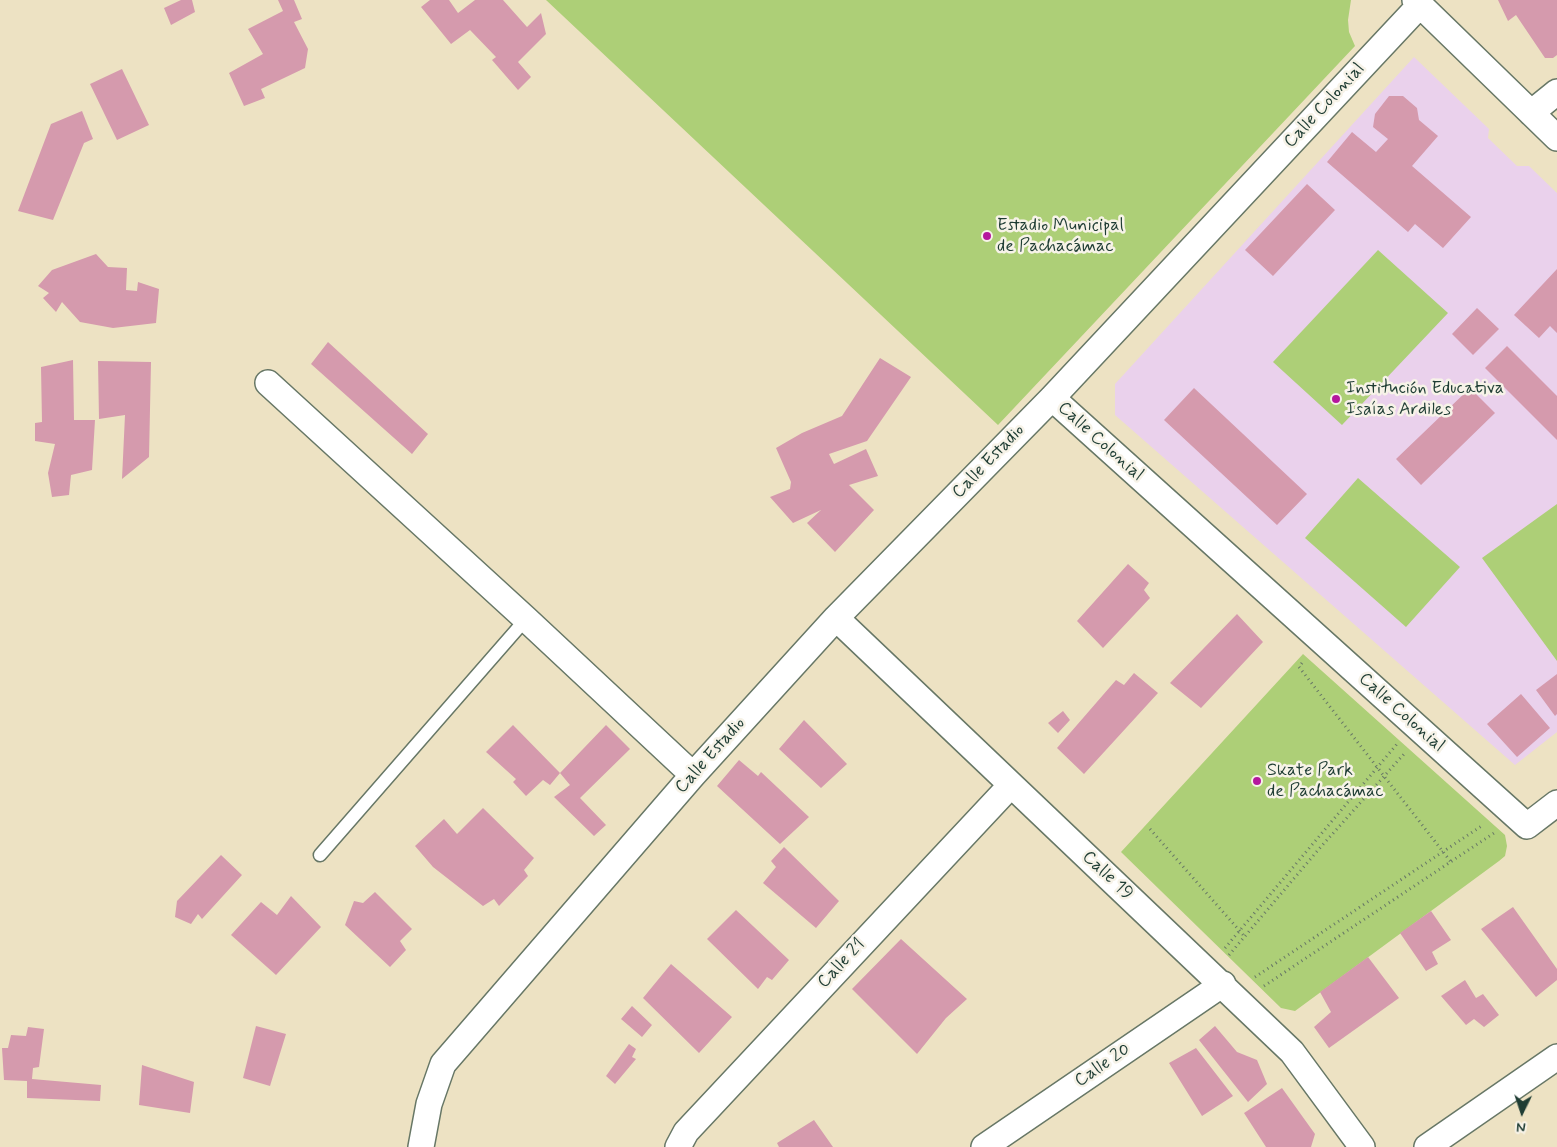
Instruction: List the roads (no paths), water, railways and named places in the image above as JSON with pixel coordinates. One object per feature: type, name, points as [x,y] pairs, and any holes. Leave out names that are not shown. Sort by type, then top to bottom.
[{"type":"street","points":[[1418,2],[1557,138]]},
{"type":"street","name":"Calle Colonial","points":[[1418,2],[1052,398],[1517,817],[1557,803]]},
{"type":"street","points":[[1531,113],[1557,92]]},
{"type":"street","points":[[268,383],[526,618],[693,775]]},
{"type":"street","name":"Calle Estadio","points":[[421,1147],[429,1104],[443,1064],[693,775],[836,618],[1052,398]]},
{"type":"street","name":"Calle 19","points":[[836,618],[1292,1052],[1362,1147]]},
{"type":"street","name":"Calle 21","points":[[678,1147],[686,1132],[1011,785]]},
{"type":"street","name":"Calle 20","points":[[984,1147],[1223,985]]},
{"type":"street","points":[[1427,1147],[1557,1057]]},
{"type":"lane","points":[[320,855],[526,618]]},
{"type":"place","name":"Estadio Municipal de Pachacámac","points":[[987,236]]},
{"type":"place","name":"Institución Educativa Isaías Ardiles","points":[[1336,399]]},
{"type":"place","name":"Skate Park de Pachacámac","points":[[1257,781]]}]
